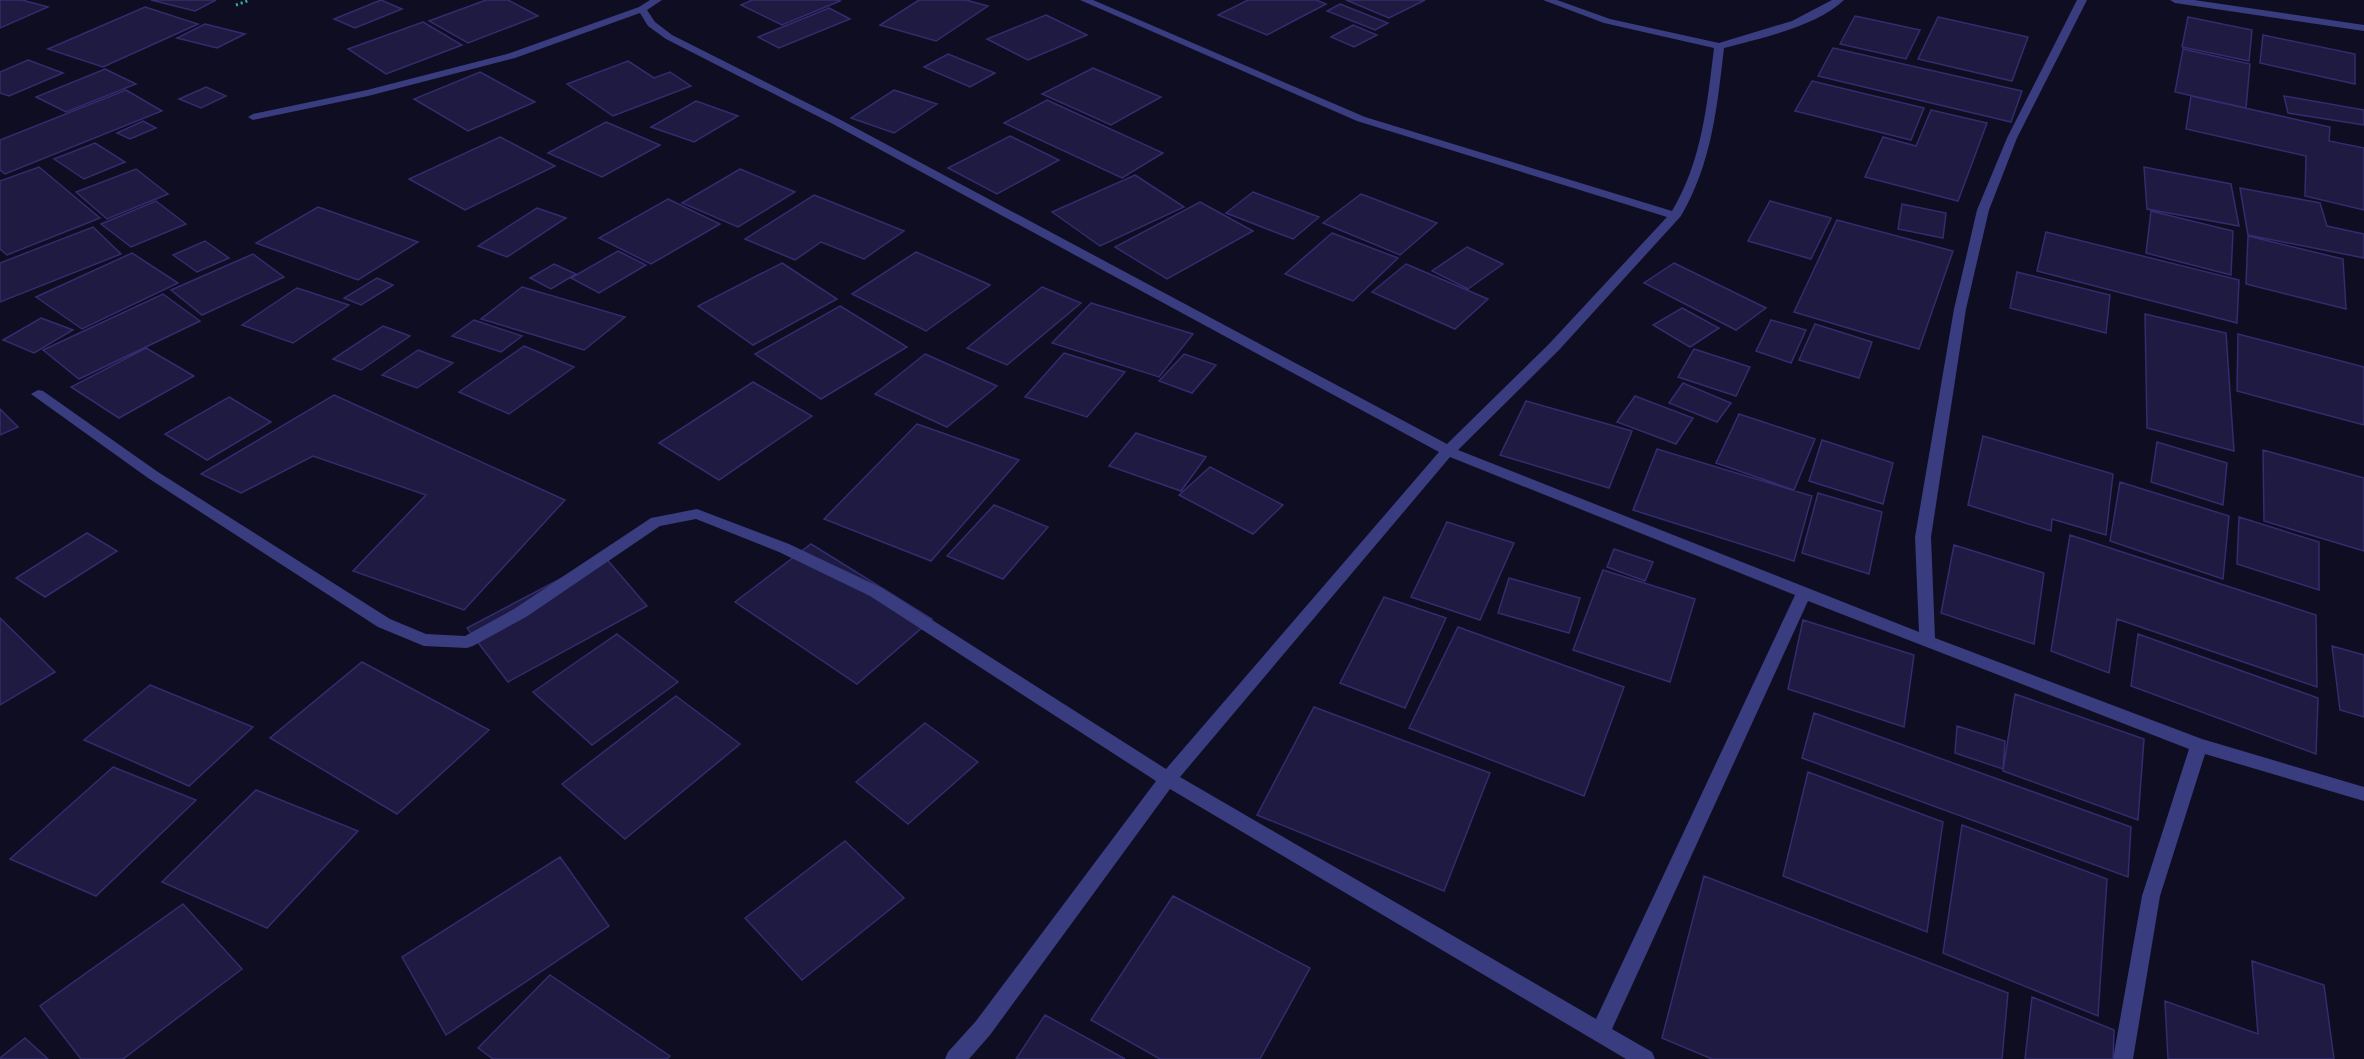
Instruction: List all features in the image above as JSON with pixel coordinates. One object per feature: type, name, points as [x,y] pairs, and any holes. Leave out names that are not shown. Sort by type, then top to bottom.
[{"type":"street","points":[[253,117],[369,93],[511,56],[642,9],[657,0]]},
{"type":"street","points":[[1085,0],[1361,119],[1675,216]]},
{"type":"street","points":[[1548,0],[1629,27],[1719,46],[1781,30],[1810,18],[1839,0]]},
{"type":"street","points":[[1928,642],[1923,537],[1960,309],[1983,210],[2012,138],[2082,0]]},
{"type":"street","points":[[2175,0],[2364,28]]},
{"type":"street","points":[[642,9],[651,24],[669,36],[835,121],[1448,451],[1928,642],[2199,745],[2364,794]]},
{"type":"street","points":[[955,1059],[983,1028],[1168,779],[1448,451],[1554,347],[1675,216],[1686,200],[1708,144],[1719,46]]},
{"type":"street","points":[[38,394],[153,475],[384,623],[424,640],[467,642],[519,613],[656,522],[697,514],[784,548],[876,592],[1168,779],[1645,1059]]},
{"type":"street","points":[[1600,1033],[1804,592]]},
{"type":"street","points":[[2122,1059],[2151,896],[2199,745]]},
{"type":"path","points":[[236,6],[250,0]]},
{"type":"building","points":[[0,0],[22,0],[48,7],[0,28]]},
{"type":"building","points":[[151,0],[216,0],[195,11]]},
{"type":"building","points":[[381,0],[402,9],[355,28],[334,19]]},
{"type":"building","points":[[486,0],[508,0],[538,16],[468,43],[429,21]]},
{"type":"building","points":[[752,0],[840,1],[782,25],[741,5]]},
{"type":"building","points":[[919,0],[966,0],[988,6],[936,41],[880,25]]},
{"type":"building","points":[[1248,0],[1316,0],[1326,4],[1267,35],[1218,15]]},
{"type":"building","points":[[1346,0],[1425,0],[1389,18]]},
{"type":"building","points":[[1340,4],[1388,23],[1375,30],[1327,11]]},
{"type":"building","points":[[145,7],[198,24],[103,67],[48,49]]},
{"type":"building","points":[[829,8],[850,19],[779,48],[758,37]]},
{"type":"building","points":[[1046,15],[1087,35],[1028,60],[987,39]]},
{"type":"building","points":[[1855,16],[1920,30],[1906,59],[1840,44]]},
{"type":"building","points":[[1938,17],[2028,37],[2012,81],[1918,59]]},
{"type":"building","points":[[2188,17],[2252,30],[2249,61],[2182,47]]},
{"type":"building","points":[[423,22],[462,45],[386,74],[348,49]]},
{"type":"building","points":[[205,24],[245,34],[217,48],[177,38]]},
{"type":"building","points":[[1353,25],[1377,35],[1354,47],[1331,37]]},
{"type":"building","points":[[2263,35],[2355,54],[2355,84],[2260,63]]},
{"type":"building","points":[[1833,48],[2022,91],[2011,122],[1818,76]]},
{"type":"building","points":[[2183,49],[2250,64],[2246,108],[2175,92]]},
{"type":"building","points":[[948,54],[995,73],[970,87],[924,67]]},
{"type":"building","points":[[28,60],[63,73],[9,96],[0,93],[0,72]]},
{"type":"building","points":[[628,61],[654,78],[670,72],[691,86],[613,116],[567,84]]},
{"type":"building","points":[[1093,68],[1161,97],[1111,125],[1042,94]]},
{"type":"building","points":[[105,69],[136,84],[66,112],[36,97]]},
{"type":"building","points":[[480,72],[535,102],[468,131],[414,99]]},
{"type":"building","points":[[1812,81],[1924,108],[1911,140],[1795,111]]},
{"type":"building","points":[[206,87],[226,96],[201,108],[179,99]]},
{"type":"building","points":[[126,90],[162,111],[5,174],[0,170],[0,140]]},
{"type":"building","points":[[894,90],[937,104],[894,133],[851,118]]},
{"type":"building","points":[[2191,96],[2330,127],[2329,141],[2364,148],[2364,210],[2305,196],[2306,156],[2186,129]]},
{"type":"building","points":[[2284,96],[2364,110],[2364,125],[2288,113]]},
{"type":"building","points":[[1047,100],[1163,153],[1122,178],[1004,123]]},
{"type":"building","points":[[696,101],[738,116],[694,142],[651,127]]},
{"type":"building","points":[[1931,110],[1987,123],[1958,201],[1865,177],[1883,137],[1916,146]]},
{"type":"building","points":[[143,121],[156,128],[130,139],[117,133]]},
{"type":"building","points":[[606,122],[660,145],[602,177],[548,153]]},
{"type":"building","points":[[1010,136],[1059,160],[997,194],[948,168]]},
{"type":"building","points":[[500,137],[555,166],[465,210],[409,179]]},
{"type":"building","points":[[95,143],[125,162],[84,179],[54,159]]},
{"type":"building","points":[[39,167],[100,218],[7,255],[0,249],[0,181]]},
{"type":"building","points":[[2144,167],[2231,184],[2239,226],[2147,209]]},
{"type":"building","points":[[136,169],[168,194],[107,219],[76,192]]},
{"type":"building","points":[[740,169],[795,192],[738,227],[682,203]]},
{"type":"building","points":[[1135,175],[1184,207],[1100,246],[1052,212]]},
{"type":"building","points":[[2240,188],[2320,203],[2327,226],[2364,234],[2364,258],[2248,235]]},
{"type":"building","points":[[1253,192],[1319,217],[1293,239],[1226,213]]},
{"type":"building","points":[[1361,194],[1437,223],[1400,255],[1323,223]]},
{"type":"building","points":[[814,195],[904,231],[864,259],[821,242],[795,260],[745,239]]},
{"type":"building","points":[[668,199],[720,224],[651,264],[599,238]]},
{"type":"building","points":[[156,201],[186,224],[131,247],[101,224]]},
{"type":"building","points":[[1770,201],[1831,218],[1811,259],[1748,241]]},
{"type":"building","points":[[1200,202],[1253,231],[1167,279],[1115,247]]},
{"type":"building","points":[[1902,204],[1946,213],[1943,238],[1898,229]]},
{"type":"building","points":[[318,207],[418,242],[358,280],[256,243]]},
{"type":"building","points":[[537,208],[566,218],[507,257],[478,246]]},
{"type":"building","points":[[2151,211],[2233,231],[2231,275],[2146,253]]},
{"type":"building","points":[[1837,220],[1953,251],[1919,349],[1794,312]]},
{"type":"building","points":[[93,227],[121,254],[0,302],[0,263]]},
{"type":"building","points":[[2046,232],[2239,280],[2237,323],[2037,271]]},
{"type":"building","points":[[1332,233],[1398,258],[1353,301],[1285,274]]},
{"type":"building","points":[[2248,236],[2343,259],[2346,309],[2246,284]]},
{"type":"building","points":[[205,241],[229,258],[197,272],[173,255]]},
{"type":"building","points":[[1467,247],[1503,264],[1468,289],[1432,271]]},
{"type":"building","points":[[618,251],[646,265],[599,293],[571,278]]},
{"type":"building","points":[[916,252],[990,285],[926,331],[852,294]]},
{"type":"building","points":[[132,253],[178,283],[82,329],[36,297]]},
{"type":"building","points":[[253,254],[284,277],[202,315],[171,290]]},
{"type":"building","points":[[782,263],[837,299],[753,345],[698,306]]},
{"type":"building","points":[[1674,263],[1766,308],[1736,330],[1644,283]]},
{"type":"building","points":[[554,264],[576,274],[551,289],[530,278]]},
{"type":"building","points":[[1406,264],[1488,299],[1455,329],[1372,292]]},
{"type":"building","points":[[2017,272],[2110,295],[2106,333],[2010,308]]},
{"type":"building","points":[[377,278],[393,285],[361,305],[344,298]]},
{"type":"building","points":[[522,287],[625,317],[584,350],[481,319]]},
{"type":"building","points":[[1042,287],[1081,303],[1007,365],[967,348]]},
{"type":"building","points":[[297,288],[349,305],[293,343],[242,325]]},
{"type":"building","points":[[163,294],[200,321],[79,379],[43,350]]},
{"type":"building","points":[[1091,303],[1193,334],[1159,377],[1052,343]]},
{"type":"building","points":[[840,306],[907,347],[821,399],[755,354]]},
{"type":"building","points":[[1682,308],[1719,328],[1690,347],[1653,325]]},
{"type":"building","points":[[2145,314],[2226,333],[2234,451],[2147,428]]},
{"type":"building","points":[[41,318],[73,330],[34,353],[3,340]]},
{"type":"building","points":[[474,320],[522,336],[501,352],[452,336]]},
{"type":"building","points":[[1771,320],[1806,330],[1791,363],[1756,351]]},
{"type":"building","points":[[1815,324],[1872,342],[1859,378],[1799,360]]},
{"type":"building","points":[[383,326],[410,336],[361,370],[333,359]]},
{"type":"building","points":[[2238,334],[2364,367],[2364,425],[2237,391]]},
{"type":"building","points":[[524,346],[574,367],[509,414],[459,392]]},
{"type":"building","points":[[146,348],[194,376],[119,418],[71,387]]},
{"type":"building","points":[[1694,349],[1750,367],[1736,396],[1678,377]]},
{"type":"building","points":[[418,350],[453,363],[417,388],[382,375]]},
{"type":"building","points":[[1064,353],[1125,372],[1087,417],[1025,397]]},
{"type":"building","points":[[925,354],[997,386],[947,427],[875,394]]},
{"type":"building","points":[[1184,354],[1216,365],[1192,393],[1159,381]]},
{"type":"building","points":[[753,382],[812,416],[719,480],[659,443]]},
{"type":"building","points":[[1683,383],[1731,403],[1717,422],[1669,403]]},
{"type":"building","points":[[334,395],[565,500],[464,610],[353,571],[426,495],[313,456],[241,493],[201,474]]},
{"type":"building","points":[[1635,396],[1693,418],[1676,444],[1617,422]]},
{"type":"building","points":[[229,397],[271,422],[207,460],[165,434]]},
{"type":"building","points":[[1526,401],[1632,431],[1609,488],[1500,455]]},
{"type":"building","points":[[0,409],[18,427],[0,435]]},
{"type":"building","points":[[1739,414],[1815,439],[1794,490],[1716,463]]},
{"type":"building","points":[[917,424],[1019,460],[931,561],[824,519]]},
{"type":"building","points":[[1136,433],[1206,457],[1181,491],[1109,466]]},
{"type":"building","points":[[1983,436],[2113,474],[2106,535],[2052,519],[2051,531],[1968,505]]},
{"type":"building","points":[[1822,440],[1893,463],[1883,504],[1809,481]]},
{"type":"building","points":[[2157,442],[2227,463],[2223,505],[2151,482]]},
{"type":"building","points":[[1657,449],[1812,496],[1794,561],[1633,510]]},
{"type":"building","points":[[2263,450],[2364,478],[2364,551],[2264,521]]},
{"type":"building","points":[[1210,467],[1283,505],[1253,534],[1179,495]]},
{"type":"building","points":[[2120,482],[2229,516],[2223,579],[2110,541]]},
{"type":"building","points":[[1818,493],[1882,512],[1869,574],[1802,553]]},
{"type":"building","points":[[994,505],[1048,527],[1003,579],[947,556]]},
{"type":"building","points":[[2239,517],[2319,542],[2319,590],[2237,564]]},
{"type":"building","points":[[1447,522],[1514,543],[1480,620],[1411,597]]},
{"type":"building","points":[[87,533],[117,551],[45,597],[16,578]]},
{"type":"building","points":[[2070,535],[2316,615],[2317,687],[2117,619],[2109,673],[2051,651]]},
{"type":"building","points":[[811,544],[932,619],[857,684],[735,602]]},
{"type":"building","points":[[1954,545],[2044,573],[2034,644],[1941,613]]},
{"type":"building","points":[[1614,549],[1653,562],[1645,581],[1607,567]]},
{"type":"building","points":[[604,556],[647,606],[508,682],[467,628]]},
{"type":"building","points":[[1603,570],[1695,599],[1670,682],[1573,650]]},
{"type":"building","points":[[1509,578],[1580,598],[1569,633],[1498,613]]},
{"type":"building","points":[[1384,597],[1446,618],[1405,708],[1340,683]]},
{"type":"building","points":[[0,618],[55,672],[0,705]]},
{"type":"building","points":[[1803,620],[1914,655],[1904,727],[1788,689]]},
{"type":"building","points":[[1458,627],[1624,687],[1584,796],[1409,728]]},
{"type":"building","points":[[617,634],[678,682],[592,745],[533,692]]},
{"type":"building","points":[[2138,634],[2318,698],[2316,754],[2131,686]]},
{"type":"building","points":[[2332,646],[2364,655],[2364,717],[2340,710]]},
{"type":"building","points":[[362,662],[489,730],[397,814],[270,738]]},
{"type":"building","points":[[150,685],[253,727],[189,786],[84,740]]},
{"type":"building","points":[[2015,694],[2144,739],[2138,820],[2003,771]]},
{"type":"building","points":[[676,696],[740,744],[625,839],[562,784]]},
{"type":"building","points":[[1314,707],[1490,773],[1444,891],[1257,815]]},
{"type":"building","points":[[1814,713],[2131,827],[2128,877],[1802,758]]},
{"type":"building","points":[[925,723],[978,762],[908,824],[856,782]]},
{"type":"building","points":[[1957,726],[2005,741],[2003,769],[1955,753]]},
{"type":"building","points":[[113,767],[196,800],[96,896],[10,859]]},
{"type":"building","points":[[1808,772],[1943,822],[1927,932],[1783,876]]},
{"type":"building","points":[[256,790],[358,831],[267,928],[162,882]]},
{"type":"building","points":[[1962,825],[2107,879],[2098,1016],[1943,953]]},
{"type":"building","points":[[845,841],[904,898],[802,980],[745,918]]},
{"type":"building","points":[[560,857],[609,926],[446,1035],[402,957]]},
{"type":"building","points":[[1704,876],[2008,993],[2002,1059],[1712,1059],[1662,1038]]},
{"type":"building","points":[[1173,896],[1310,968],[1260,1059],[1160,1059],[1091,1020]]},
{"type":"building","points":[[183,904],[242,969],[123,1059],[81,1059],[40,1006]]},
{"type":"building","points":[[2252,961],[2324,985],[2334,1059],[2168,1059],[2165,1001],[2258,1034]]},
{"type":"building","points":[[550,975],[670,1056],[667,1059],[493,1059],[478,1048]]},
{"type":"building","points":[[2032,997],[2114,1030],[2113,1059],[2025,1059]]},
{"type":"building","points":[[1045,1015],[1125,1059],[1016,1059]]},
{"type":"building","points":[[25,1038],[48,1059],[0,1059],[0,1058]]}]
